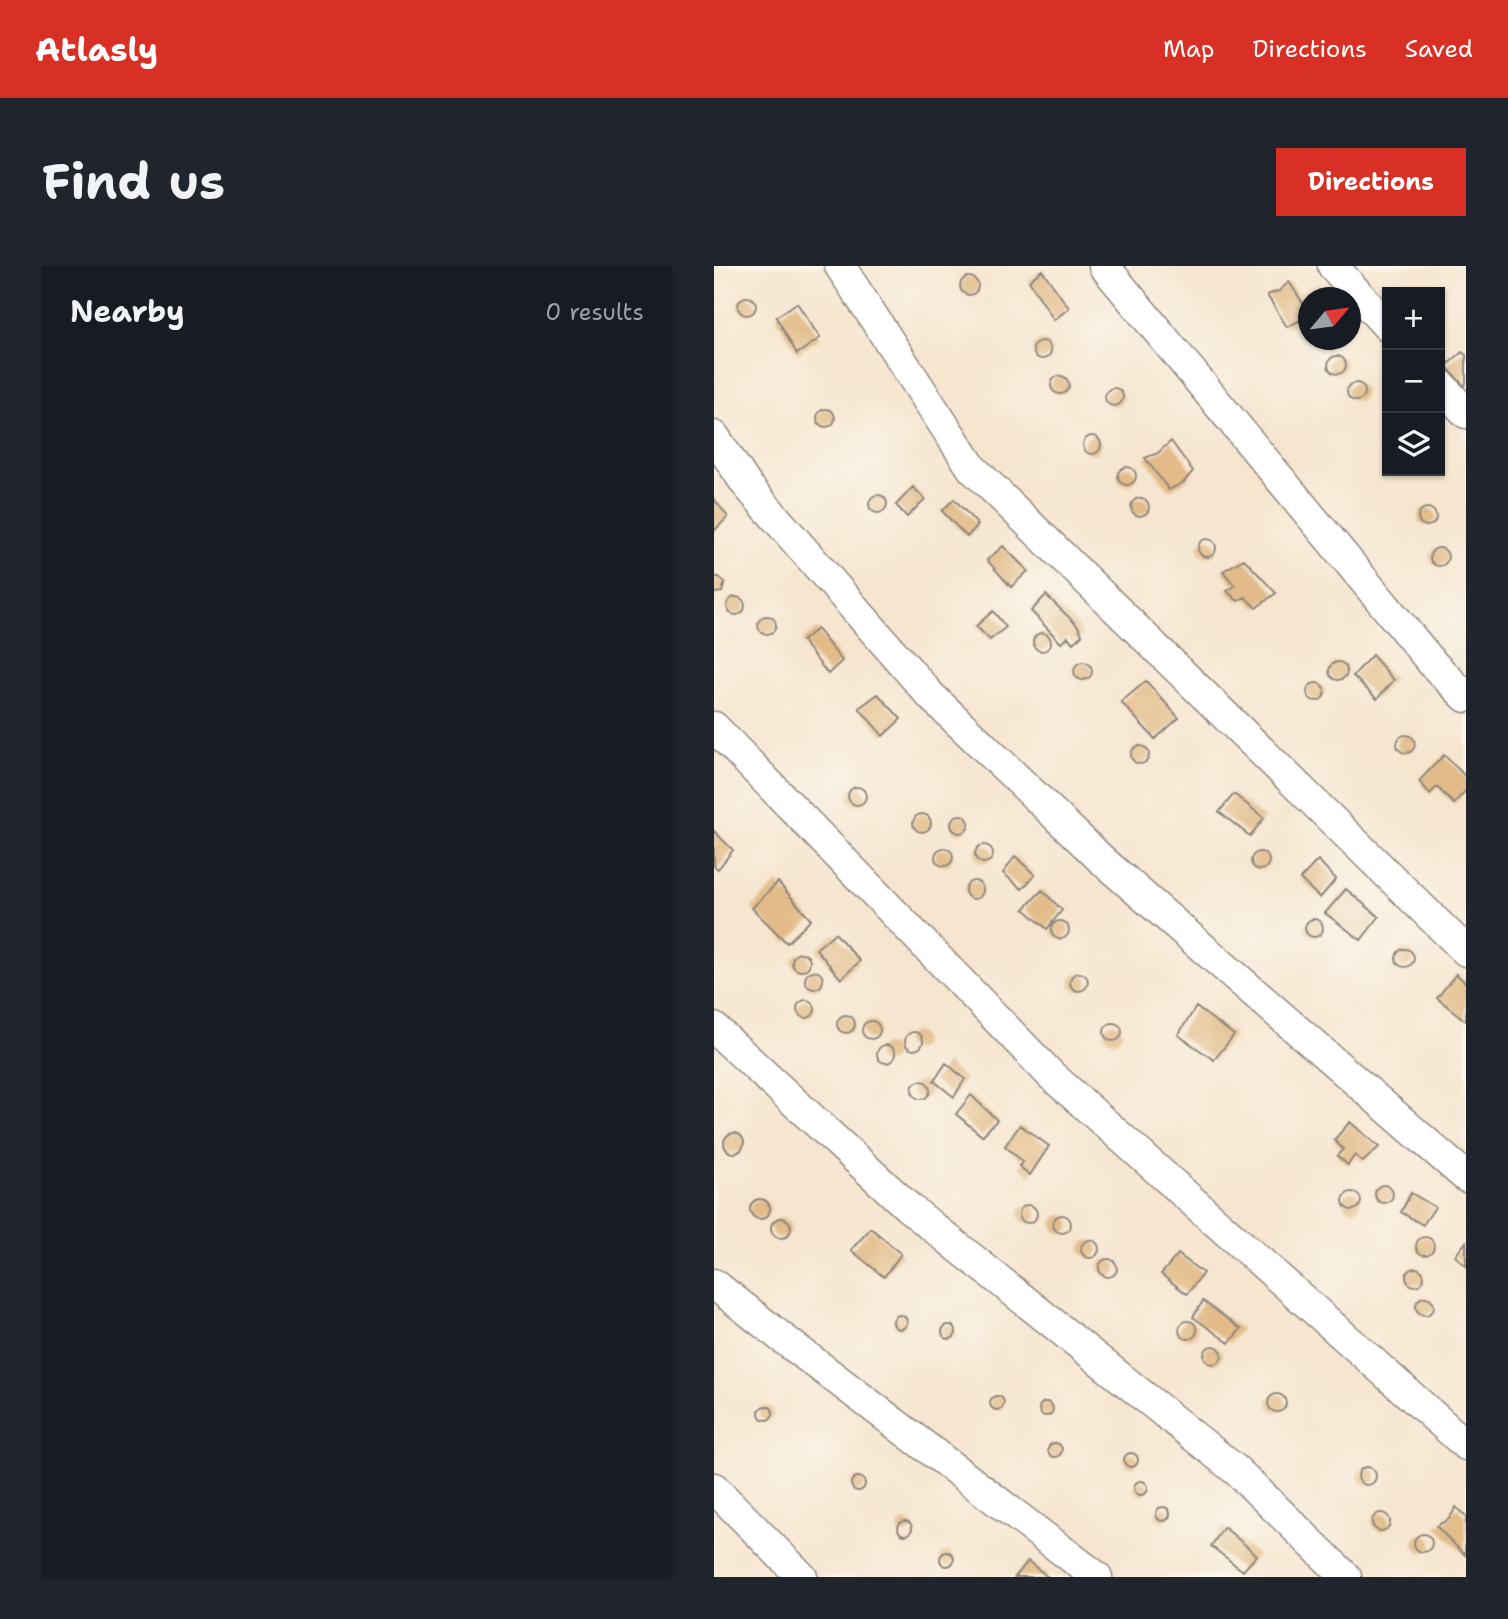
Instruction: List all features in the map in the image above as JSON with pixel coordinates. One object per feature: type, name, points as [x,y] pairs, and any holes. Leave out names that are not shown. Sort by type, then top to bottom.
[{"type":"street","points":[[840,266],[972,468],[1466,951]]},
{"type":"street","points":[[1104,266],[1434,665],[1466,697]]},
{"type":"street","points":[[1333,266],[1382,320]]},
{"type":"street","points":[[1445,390],[1466,413]]},
{"type":"street","points":[[714,436],[746,484],[931,696],[1103,861],[1466,1177]]},
{"type":"street","points":[[714,727],[1051,1074],[1466,1445]]},
{"type":"street","points":[[714,1028],[908,1207],[1237,1471],[1346,1577]]},
{"type":"street","points":[[714,1284],[1097,1577]]},
{"type":"street","points":[[714,1488],[802,1577]]},
{"type":"building","points":[[1042,270],[1069,308],[1054,320],[1029,281]]},
{"type":"building","points":[[969,277],[975,280],[978,286],[975,292],[969,295],[963,292],[960,286],[963,280]]},
{"type":"building","points":[[1289,282],[1298,296],[1298,322],[1287,327],[1267,295],[1279,291]]},
{"type":"building","points":[[747,297],[753,300],[756,306],[753,312],[747,315],[741,312],[738,306],[741,300]]},
{"type":"building","points":[[797,303],[820,338],[797,354],[776,317]]},
{"type":"building","points":[[1042,341],[1048,344],[1051,350],[1048,356],[1042,359],[1036,356],[1033,350],[1036,344]]},
{"type":"building","points":[[1462,352],[1466,355],[1464,386],[1446,366]]},
{"type":"building","points":[[1337,356],[1343,359],[1346,365],[1343,371],[1337,374],[1331,371],[1328,365],[1331,359]]},
{"type":"building","points":[[1060,376],[1066,379],[1069,385],[1066,391],[1060,394],[1054,391],[1051,385],[1054,379]]},
{"type":"building","points":[[1356,383],[1362,386],[1365,392],[1362,398],[1356,401],[1350,398],[1347,392],[1350,386]]},
{"type":"building","points":[[1114,388],[1120,391],[1123,397],[1120,403],[1114,406],[1108,403],[1105,397],[1108,391]]},
{"type":"building","points":[[826,409],[832,412],[835,418],[832,424],[826,427],[820,424],[817,418],[820,412]]},
{"type":"building","points":[[1092,436],[1098,439],[1101,445],[1098,451],[1092,454],[1086,451],[1083,445],[1086,439]]},
{"type":"building","points":[[1171,441],[1193,471],[1184,482],[1169,490],[1145,458],[1158,453]]},
{"type":"building","points":[[1127,467],[1133,470],[1136,476],[1133,482],[1127,485],[1121,482],[1118,476],[1121,470]]},
{"type":"building","points":[[913,487],[925,499],[907,517],[896,505]]},
{"type":"building","points":[[878,495],[884,498],[887,504],[884,510],[878,513],[872,510],[869,504],[872,498]]},
{"type":"building","points":[[1140,498],[1146,501],[1149,507],[1146,513],[1140,516],[1134,513],[1131,507],[1134,501]]},
{"type":"building","points":[[714,499],[728,517],[714,531]]},
{"type":"building","points":[[954,499],[978,525],[967,537],[942,511]]},
{"type":"building","points":[[1427,508],[1433,511],[1436,517],[1433,523],[1427,526],[1421,523],[1418,517],[1421,511]]},
{"type":"building","points":[[1207,539],[1213,542],[1216,548],[1213,554],[1207,557],[1201,554],[1198,548],[1201,542]]},
{"type":"building","points":[[1003,546],[1028,571],[1011,587],[987,560]]},
{"type":"building","points":[[1439,548],[1445,551],[1448,557],[1445,563],[1439,566],[1433,563],[1430,557],[1433,551]]},
{"type":"building","points":[[1244,559],[1276,593],[1256,608],[1245,597],[1238,601],[1227,591],[1235,586],[1223,571]]},
{"type":"building","points":[[714,577],[725,582],[722,592],[714,593]]},
{"type":"building","points":[[1046,595],[1078,626],[1082,635],[1073,643],[1068,637],[1061,643],[1031,611]]},
{"type":"building","points":[[736,597],[742,600],[745,606],[742,612],[736,615],[730,612],[727,606],[730,600]]},
{"type":"building","points":[[993,611],[1006,627],[990,640],[976,626]]},
{"type":"building","points":[[767,616],[773,619],[776,625],[773,631],[767,634],[761,631],[758,625],[761,619]]},
{"type":"building","points":[[817,629],[842,661],[828,674],[802,641]]},
{"type":"building","points":[[1042,633],[1048,636],[1051,642],[1048,648],[1042,651],[1036,648],[1033,642],[1036,636]]},
{"type":"building","points":[[1372,655],[1394,680],[1377,699],[1353,676]]},
{"type":"building","points":[[1083,662],[1089,665],[1092,671],[1089,677],[1083,680],[1077,677],[1074,671],[1077,665]]},
{"type":"building","points":[[1338,662],[1344,665],[1347,671],[1344,677],[1338,680],[1332,677],[1329,671],[1332,665]]},
{"type":"building","points":[[1146,681],[1179,718],[1155,739],[1121,702]]},
{"type":"building","points":[[1316,683],[1322,686],[1325,692],[1322,698],[1316,701],[1310,698],[1307,692],[1310,686]]},
{"type":"building","points":[[878,694],[901,719],[883,736],[859,708]]},
{"type":"building","points":[[1406,735],[1412,738],[1415,744],[1412,750],[1406,753],[1400,750],[1397,744],[1400,738]]},
{"type":"building","points":[[1140,746],[1146,749],[1149,755],[1146,761],[1140,764],[1134,761],[1131,755],[1134,749]]},
{"type":"building","points":[[1444,755],[1466,777],[1466,790],[1454,804],[1437,787],[1430,794],[1419,781]]},
{"type":"building","points":[[857,787],[863,790],[866,796],[863,802],[857,805],[851,802],[848,796],[851,790]]},
{"type":"building","points":[[1234,794],[1264,818],[1250,836],[1219,812]]},
{"type":"building","points":[[922,814],[928,817],[931,823],[928,829],[922,832],[916,829],[913,823],[916,817]]},
{"type":"building","points":[[960,815],[966,818],[969,824],[966,830],[960,833],[954,830],[951,824],[954,818]]},
{"type":"building","points":[[714,831],[733,850],[718,869],[714,866]]},
{"type":"building","points":[[984,845],[990,848],[993,854],[990,860],[984,863],[978,860],[975,854],[978,848]]},
{"type":"building","points":[[944,848],[950,851],[953,857],[950,863],[944,866],[938,863],[935,857],[938,851]]},
{"type":"building","points":[[1260,852],[1266,855],[1269,861],[1266,867],[1260,870],[1254,867],[1251,861],[1254,855]]},
{"type":"building","points":[[1015,856],[1035,875],[1022,889],[1003,873]]},
{"type":"building","points":[[1318,860],[1336,879],[1320,898],[1300,879]]},
{"type":"building","points":[[974,881],[980,884],[983,890],[980,896],[974,899],[968,896],[965,890],[968,884]]},
{"type":"building","points":[[778,882],[811,920],[787,943],[752,908]]},
{"type":"building","points":[[1346,889],[1379,917],[1361,940],[1325,913]]},
{"type":"building","points":[[1042,890],[1062,910],[1047,929],[1024,909]]},
{"type":"building","points":[[1314,919],[1320,922],[1323,928],[1320,934],[1314,937],[1308,934],[1305,928],[1308,922]]},
{"type":"building","points":[[1060,921],[1066,924],[1069,930],[1066,936],[1060,939],[1054,936],[1051,930],[1054,924]]},
{"type":"building","points":[[835,933],[860,961],[841,979],[816,949]]},
{"type":"building","points":[[1405,949],[1411,952],[1414,958],[1411,964],[1405,967],[1399,964],[1396,958],[1399,952]]},
{"type":"building","points":[[801,953],[807,956],[810,962],[807,968],[801,971],[795,968],[792,962],[795,956]]},
{"type":"building","points":[[814,971],[820,974],[823,980],[820,986],[814,989],[808,986],[805,980],[808,974]]},
{"type":"building","points":[[1079,973],[1085,976],[1088,982],[1085,988],[1079,991],[1073,988],[1070,982],[1073,976]]},
{"type":"building","points":[[1456,974],[1466,983],[1466,1021],[1437,998]]},
{"type":"building","points":[[806,1000],[812,1003],[815,1009],[812,1015],[806,1018],[800,1015],[797,1009],[800,1003]]},
{"type":"building","points":[[1196,1007],[1234,1035],[1214,1060],[1178,1035]]},
{"type":"building","points":[[846,1015],[852,1018],[855,1024],[852,1030],[846,1033],[840,1030],[837,1024],[840,1018]]},
{"type":"building","points":[[871,1021],[877,1024],[880,1030],[877,1036],[871,1039],[865,1036],[862,1030],[865,1024]]},
{"type":"building","points":[[1113,1023],[1119,1026],[1122,1032],[1119,1038],[1113,1041],[1107,1038],[1104,1032],[1107,1026]]},
{"type":"building","points":[[914,1032],[920,1035],[923,1041],[920,1047],[914,1050],[908,1047],[905,1041],[908,1035]]},
{"type":"building","points":[[886,1045],[892,1048],[895,1054],[892,1060],[886,1063],[880,1060],[877,1054],[880,1048]]},
{"type":"building","points":[[946,1063],[965,1079],[954,1097],[934,1081]]},
{"type":"building","points":[[921,1081],[927,1084],[930,1090],[927,1096],[921,1099],[915,1096],[912,1090],[915,1084]]},
{"type":"building","points":[[971,1095],[997,1120],[982,1136],[956,1114]]},
{"type":"building","points":[[1350,1122],[1379,1147],[1363,1162],[1355,1155],[1348,1165],[1337,1156],[1343,1149],[1334,1140]]},
{"type":"building","points":[[1020,1125],[1049,1146],[1030,1175],[1019,1166],[1023,1162],[1005,1146]]},
{"type":"building","points":[[730,1133],[738,1133],[744,1143],[738,1153],[730,1153],[724,1147],[724,1139]]},
{"type":"building","points":[[1384,1185],[1390,1188],[1393,1194],[1390,1200],[1384,1203],[1378,1200],[1375,1194],[1378,1188]]},
{"type":"building","points":[[1352,1192],[1358,1195],[1361,1201],[1358,1207],[1352,1210],[1346,1207],[1343,1201],[1346,1195]]},
{"type":"building","points":[[1411,1193],[1435,1207],[1423,1225],[1401,1212]]},
{"type":"building","points":[[756,1199],[764,1199],[770,1209],[764,1219],[756,1219],[750,1213],[750,1205]]},
{"type":"building","points":[[1028,1205],[1034,1208],[1037,1214],[1034,1220],[1028,1223],[1022,1220],[1019,1214],[1022,1208]]},
{"type":"building","points":[[1062,1215],[1068,1218],[1071,1224],[1068,1230],[1062,1233],[1056,1230],[1053,1224],[1056,1218]]},
{"type":"building","points":[[777,1218],[785,1218],[791,1228],[785,1238],[777,1238],[771,1232],[771,1224]]},
{"type":"building","points":[[871,1228],[901,1254],[884,1277],[851,1250]]},
{"type":"building","points":[[1425,1237],[1431,1240],[1434,1246],[1431,1252],[1425,1255],[1419,1252],[1416,1246],[1419,1240]]},
{"type":"building","points":[[1090,1240],[1096,1243],[1099,1249],[1096,1255],[1090,1258],[1084,1255],[1081,1249],[1084,1243]]},
{"type":"building","points":[[1466,1242],[1466,1266],[1455,1256]]},
{"type":"building","points":[[1178,1254],[1203,1273],[1187,1294],[1161,1274]]},
{"type":"building","points":[[1108,1259],[1114,1262],[1117,1268],[1114,1274],[1108,1277],[1102,1274],[1099,1268],[1102,1262]]},
{"type":"building","points":[[1415,1268],[1421,1271],[1424,1277],[1421,1283],[1415,1286],[1409,1283],[1406,1277],[1409,1271]]},
{"type":"building","points":[[1425,1297],[1431,1300],[1434,1306],[1431,1312],[1425,1315],[1419,1312],[1416,1306],[1419,1300]]},
{"type":"building","points":[[1203,1301],[1241,1329],[1229,1343],[1193,1317]]},
{"type":"building","points":[[900,1315],[905,1317],[905,1327],[900,1329],[895,1327],[893,1322],[895,1317]]},
{"type":"building","points":[[1188,1321],[1194,1324],[1197,1330],[1194,1336],[1188,1339],[1182,1336],[1179,1330],[1182,1324]]},
{"type":"building","points":[[949,1325],[954,1327],[954,1337],[949,1339],[944,1337],[942,1332],[944,1327]]},
{"type":"building","points":[[1213,1346],[1219,1349],[1222,1355],[1219,1361],[1213,1364],[1207,1361],[1204,1355],[1207,1349]]},
{"type":"building","points":[[1277,1394],[1283,1397],[1286,1403],[1283,1409],[1277,1412],[1271,1409],[1268,1403],[1271,1397]]},
{"type":"building","points":[[997,1396],[1002,1398],[1002,1408],[997,1410],[992,1408],[990,1403],[992,1398]]},
{"type":"building","points":[[1046,1402],[1051,1404],[1051,1414],[1046,1416],[1041,1414],[1039,1409],[1041,1404]]},
{"type":"building","points":[[766,1406],[771,1408],[771,1418],[766,1420],[761,1418],[759,1413],[761,1408]]},
{"type":"building","points":[[1055,1443],[1060,1445],[1060,1455],[1055,1457],[1050,1455],[1048,1450],[1050,1445]]},
{"type":"building","points":[[1131,1453],[1136,1455],[1136,1465],[1131,1467],[1126,1465],[1124,1460],[1126,1455]]},
{"type":"building","points":[[1367,1467],[1373,1470],[1376,1476],[1373,1482],[1367,1485],[1361,1482],[1358,1476],[1361,1470]]},
{"type":"building","points":[[858,1477],[863,1479],[863,1489],[858,1491],[853,1489],[851,1484],[853,1479]]},
{"type":"building","points":[[1141,1481],[1146,1483],[1146,1493],[1141,1495],[1136,1493],[1134,1488],[1136,1483]]},
{"type":"building","points":[[1163,1507],[1168,1509],[1168,1519],[1163,1521],[1158,1519],[1156,1514],[1158,1509]]},
{"type":"building","points":[[1456,1507],[1466,1517],[1465,1555],[1436,1526],[1449,1519]]},
{"type":"building","points":[[1381,1513],[1387,1516],[1390,1522],[1387,1528],[1381,1531],[1375,1528],[1372,1522],[1375,1516]]},
{"type":"building","points":[[905,1521],[910,1523],[910,1533],[905,1535],[900,1533],[898,1528],[900,1523]]},
{"type":"building","points":[[1224,1527],[1257,1555],[1243,1571],[1211,1546]]},
{"type":"building","points":[[1423,1534],[1429,1537],[1432,1543],[1429,1549],[1423,1552],[1417,1549],[1414,1543],[1417,1537]]},
{"type":"building","points":[[947,1552],[952,1554],[952,1564],[947,1566],[942,1564],[940,1559],[942,1554]]},
{"type":"building","points":[[1028,1561],[1048,1577],[1015,1577]]}]
